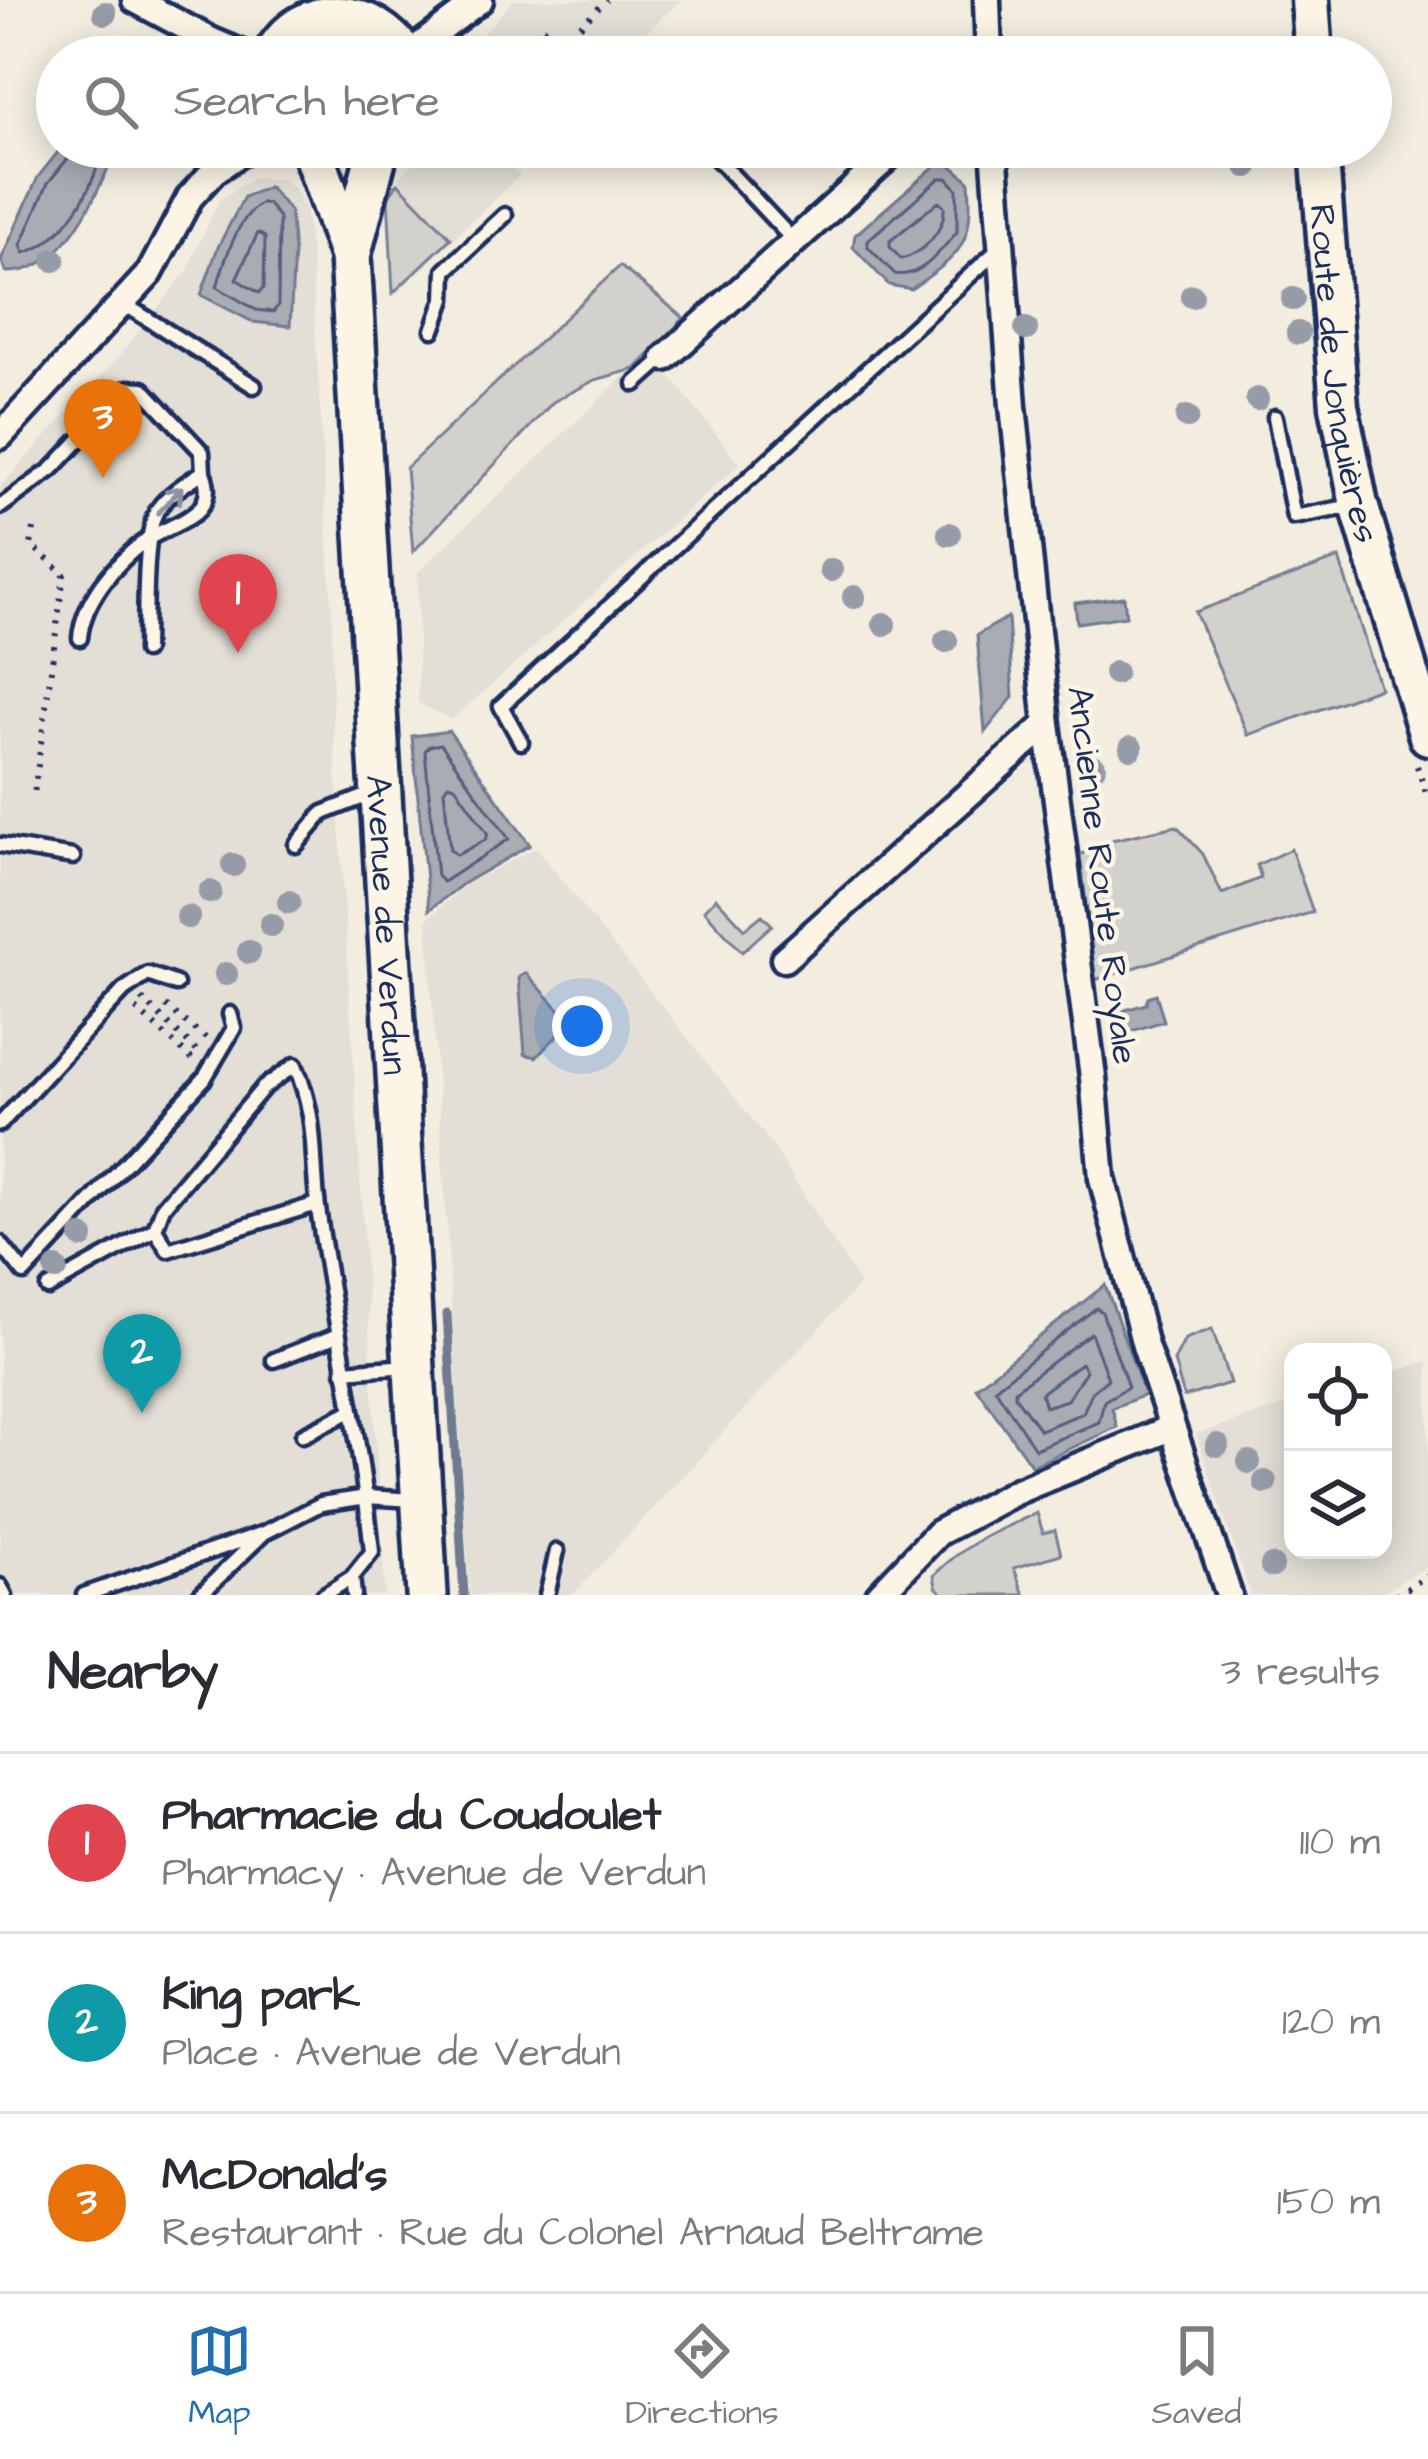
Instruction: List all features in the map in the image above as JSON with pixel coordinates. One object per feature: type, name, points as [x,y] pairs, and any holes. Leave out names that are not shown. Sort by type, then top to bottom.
[{"type":"main road","points":[[1310,0],[1313,36]]},
{"type":"main road","points":[[289,36],[311,10],[353,16],[369,12],[390,36]]},
{"type":"main road","name":"Avenue de Verdun","points":[[312,168],[350,256]]},
{"type":"main road","name":"Avenue de Verdun","points":[[375,168],[350,256],[427,1595]]},
{"type":"main road","name":"Route de Jonquières","points":[[1321,168],[1336,383],[1359,505],[1428,736]]},
{"type":"street","points":[[135,0],[203,36]]},
{"type":"street","points":[[433,36],[480,0]]},
{"type":"street","points":[[986,36],[987,0]]},
{"type":"street","points":[[0,436],[124,304],[161,255],[190,197],[218,168]]},
{"type":"street","points":[[665,358],[876,168]]},
{"type":"street","name":"Ancienne Route Royale","points":[[996,168],[1013,406],[1047,724],[1094,1077],[1102,1178],[1145,1346],[1229,1595]]},
{"type":"street","points":[[784,959],[1047,724]]},
{"type":"street","points":[[894,1590],[938,1533],[1017,1491],[1172,1428]]},
{"type":"lane","points":[[726,168],[795,242]]},
{"type":"lane","points":[[433,330],[445,298],[446,272],[505,215]]},
{"type":"lane","points":[[521,742],[501,706],[1003,245]]},
{"type":"lane","points":[[124,304],[254,386]]},
{"type":"lane","points":[[635,384],[665,358]]},
{"type":"lane","points":[[0,507],[52,469],[128,388],[143,389],[202,452],[209,487],[205,501],[190,517],[146,540],[90,598],[81,619],[80,638]]},
{"type":"lane","points":[[1275,417],[1294,518],[1359,505]]},
{"type":"lane","points":[[145,651],[150,563],[146,540],[158,508],[203,472]]},
{"type":"lane","points":[[296,845],[323,813],[381,790]]},
{"type":"lane","points":[[0,845],[73,857]]},
{"type":"lane","points":[[0,1124],[124,990],[148,974],[176,984]]},
{"type":"lane","points":[[0,1243],[24,1273],[204,1079],[234,1028],[225,1020]]},
{"type":"lane","points":[[48,1288],[155,1229],[163,1207],[263,1088],[296,1065],[311,1102],[317,1204],[367,1497],[372,1552],[352,1577],[324,1595]]},
{"type":"lane","points":[[155,1229],[168,1250],[317,1204]]},
{"type":"lane","points":[[274,1360],[338,1335]]},
{"type":"lane","points":[[344,1371],[414,1365]]},
{"type":"lane","points":[[303,1435],[351,1411]]},
{"type":"lane","points":[[84,1595],[264,1533],[321,1504],[367,1497],[421,1501]]},
{"type":"lane","points":[[200,1595],[264,1533]]},
{"type":"lane","points":[[547,1595],[557,1552]]},
{"type":"lane","points":[[352,1577],[353,1595]]},
{"type":"lane","points":[[0,1586],[5,1595]]},
{"type":"path","points":[[569,36],[607,0]]},
{"type":"path","points":[[543,28],[554,36]]},
{"type":"path","points":[[34,529],[31,545],[64,574],[34,794]]},
{"type":"path","points":[[131,1004],[194,1060],[200,1054],[139,997],[148,991],[213,1043],[225,1020]]},
{"type":"path","points":[[1396,1595],[1428,1576]]},
{"type":"shaded area","points":[[513,0],[681,0],[642,36],[481,36]]},
{"type":"shaded area","points":[[408,168],[512,168],[520,175],[392,298],[387,195]]},
{"type":"shaded area","points":[[253,178],[281,179],[295,189],[305,207],[311,253],[332,613],[333,718],[385,1595],[0,1595],[0,487],[121,354],[187,271],[219,200]]},
{"type":"shaded area","points":[[398,183],[451,238],[393,293],[388,197]]},
{"type":"shaded area","points":[[620,266],[684,318],[635,369],[595,380],[553,402],[413,552],[406,468]]},
{"type":"shaded area","points":[[650,351],[740,464],[452,720],[418,703],[418,572]]},
{"type":"shaded area","points":[[1339,558],[1380,688],[1248,735],[1195,612]]},
{"type":"shaded area","points":[[1177,826],[1203,854],[1222,894],[1261,878],[1257,865],[1291,849],[1313,912],[1095,980],[1080,855],[1103,842]]},
{"type":"shaded area","points":[[536,848],[771,1143],[860,1284],[573,1595],[470,1595],[427,919],[468,883]]},
{"type":"shaded area","points":[[716,898],[745,929],[762,915],[772,925],[742,952],[704,910]]},
{"type":"shaded area","points":[[1212,1329],[1230,1383],[1184,1397],[1174,1361],[1185,1339]]},
{"type":"shaded area","points":[[1428,1361],[1428,1566],[1378,1595],[1251,1595],[1196,1434],[1284,1406],[1284,1559],[1392,1559],[1392,1372]]},
{"type":"shaded area","points":[[1037,1513],[1043,1533],[1055,1530],[1061,1554],[1014,1568],[1024,1595],[944,1595],[936,1587],[934,1575],[969,1546]]},
{"type":"water","points":[[45,168],[108,168],[86,212],[60,247],[45,261],[6,272],[1,260]]},
{"type":"water","points":[[932,168],[954,168],[969,181],[969,220],[961,246],[911,289],[889,285],[853,247],[855,235]]},
{"type":"water","points":[[269,187],[290,211],[294,251],[290,326],[253,322],[201,295],[218,247],[244,197]]},
{"type":"water","points":[[1124,597],[1126,616],[1077,623],[1075,603]]},
{"type":"water","points":[[1008,617],[1013,697],[985,732],[977,635]]},
{"type":"water","points":[[449,731],[530,845],[464,883],[429,910],[412,736]]},
{"type":"water","points":[[526,973],[571,1022],[536,1057],[525,1054],[519,977]]},
{"type":"water","points":[[1156,994],[1164,1021],[1122,1034],[1115,1013],[1146,1004]]},
{"type":"water","points":[[1105,1285],[1145,1395],[1112,1408],[1117,1427],[1032,1466],[976,1387]]},
{"type":"waterway","points":[[447,1314],[464,1595]]},
{"type":"place","name":"McDonald's","points":[[103,478]]},
{"type":"place","name":"Pharmacie du Coudoulet","points":[[238,653]]},
{"type":"place","name":"King park","points":[[142,1413]]}]
